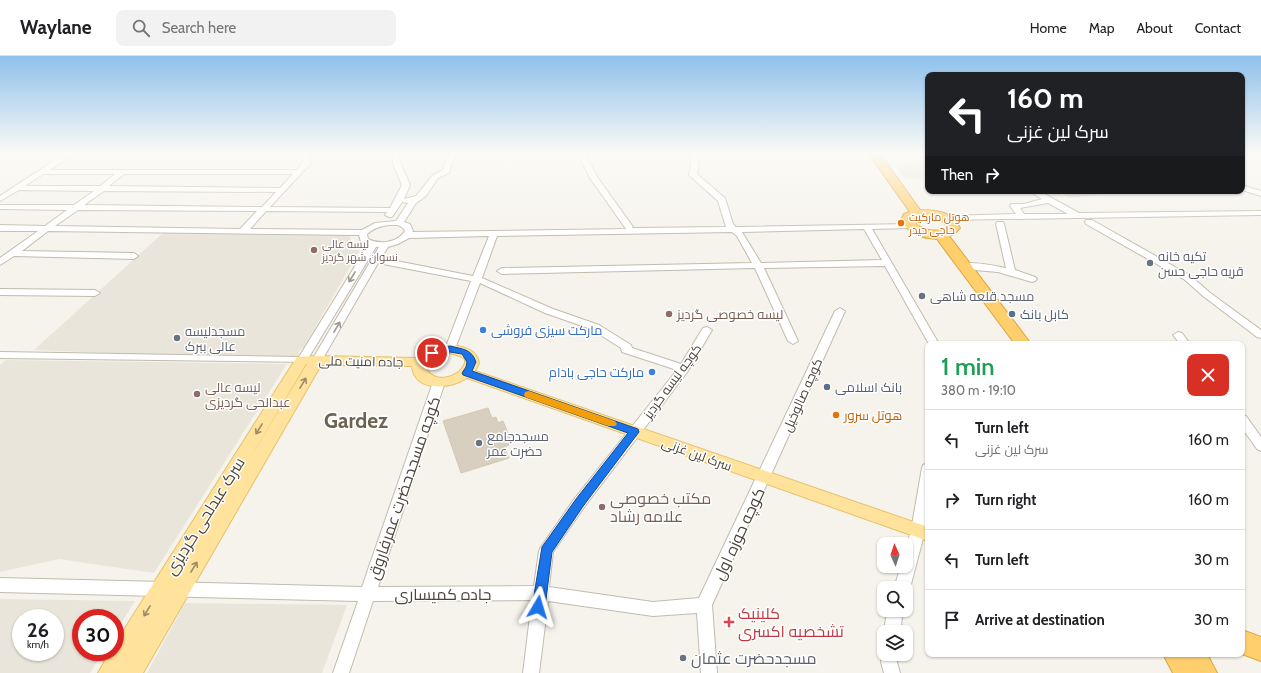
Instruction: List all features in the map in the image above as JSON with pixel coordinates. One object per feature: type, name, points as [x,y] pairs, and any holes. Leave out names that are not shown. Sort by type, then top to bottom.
[{"type":"highway","points":[[892,183],[914,218]]},
{"type":"highway","points":[[895,183],[914,218],[917,230],[936,234],[951,231],[954,228],[949,222],[914,218]]},
{"type":"highway","points":[[936,234],[963,266],[1021,341]]},
{"type":"highway","points":[[936,234],[1009,341]]},
{"type":"highway","points":[[1245,643],[1261,649]]},
{"type":"highway","points":[[1177,657],[1188,673]]},
{"type":"highway","points":[[1194,657],[1204,673]]},
{"type":"main road","points":[[450,349],[465,352],[470,356],[472,362],[471,367],[466,373],[450,381],[440,382],[423,378],[419,373],[418,368],[420,362],[432,353],[450,349]]},
{"type":"main road","name":"جاده امنیت ملی","points":[[310,360],[420,362]]},
{"type":"main road","name":"سرک عبدلحی گردیزی","points":[[109,673],[161,588],[310,360]]},
{"type":"main road","points":[[132,673],[310,360]]},
{"type":"main road","name":"سرک لین غزنی","points":[[466,373],[764,478],[923,532]]},
{"type":"street","points":[[0,198],[24,183]]},
{"type":"street","points":[[0,262],[109,183]]},
{"type":"street","points":[[243,231],[289,183]]},
{"type":"street","points":[[383,224],[398,201],[406,185],[405,183]]},
{"type":"street","points":[[398,201],[413,201],[424,196],[431,183]]},
{"type":"street","points":[[597,183],[629,227]]},
{"type":"street","points":[[703,183],[722,200],[731,227],[741,235],[758,266],[793,341]]},
{"type":"street","points":[[16,188],[282,190]]},
{"type":"street","points":[[1245,188],[1261,194]]},
{"type":"street","points":[[1039,194],[1079,216]]},
{"type":"street","points":[[1022,217],[1014,206],[1024,206],[1050,200]]},
{"type":"street","points":[[399,223],[413,201]]},
{"type":"street","points":[[0,207],[78,206],[392,210]]},
{"type":"street","points":[[949,222],[1022,217],[1261,213]]},
{"type":"street","points":[[409,233],[494,233],[731,227],[914,218]]},
{"type":"street","points":[[364,232],[364,240],[373,244],[385,244],[399,241],[409,233],[629,227],[867,227],[914,218]]},
{"type":"street","points":[[949,222],[1000,224],[1261,219]]},
{"type":"street","points":[[1089,222],[1188,278],[1206,294],[1261,335]]},
{"type":"street","points":[[0,228],[364,232],[372,227],[383,224],[399,223],[407,226],[409,233]]},
{"type":"street","points":[[1000,224],[1011,271]]},
{"type":"street","points":[[867,227],[932,341]]},
{"type":"street","points":[[450,349],[494,233]]},
{"type":"street","points":[[310,360],[373,244]]},
{"type":"street","points":[[310,360],[385,244]]},
{"type":"street","points":[[0,253],[134,256]]},
{"type":"street","points":[[375,260],[476,279],[548,311],[595,327],[627,347],[626,350],[684,369]]},
{"type":"street","points":[[502,271],[887,263]]},
{"type":"street","points":[[963,266],[984,266],[1011,271],[1032,279]]},
{"type":"street","points":[[0,292],[95,293]]},
{"type":"street","name":"کوچه صالوخیل","points":[[764,478],[840,311]]},
{"type":"street","name":"کوچه لیسه گردیز","points":[[530,673],[546,551],[580,502],[684,369],[707,330]]},
{"type":"street","points":[[1178,335],[1183,341]]},
{"type":"street","points":[[0,355],[310,360]]},
{"type":"street","name":"کوچه مسجدحضرت عمرفاروق","points":[[340,673],[440,382]]},
{"type":"street","points":[[1245,423],[1261,446]]},
{"type":"street","name":"کوچه حوزه اول","points":[[704,605],[713,590],[764,478]]},
{"type":"street","points":[[905,581],[923,532],[925,506]]},
{"type":"street","name":"جاده کمیساری","points":[[0,585],[181,588],[368,594],[540,593],[653,609],[704,605]]},
{"type":"street","points":[[704,605],[709,673]]},
{"type":"street","points":[[889,661],[892,673]]},
{"type":"shaded area","points":[[1063,194],[1097,195],[1069,198]]},
{"type":"shaded area","points":[[164,232],[351,235],[350,238],[352,242],[361,248],[304,347],[299,351],[298,358],[168,358],[34,350]]},
{"type":"shaded area","points":[[6,360],[287,364],[154,573],[59,559],[0,572],[0,365]]},
{"type":"shaded area","points":[[0,599],[135,601],[124,619],[124,609],[72,609],[72,661],[97,661],[90,673],[0,673]]},
{"type":"shaded area","points":[[185,603],[347,605],[322,673],[147,673]]},
{"type":"building","name":"مسجدجامع حضرت عمر","points":[[488,408],[492,418],[496,417],[498,423],[503,421],[511,440],[507,441],[509,445],[504,447],[509,458],[461,473],[443,421]]},
{"type":"slow traffic","points":[[529,395],[612,424]]},
{"type":"place","name":"هوتل مارکیت حاجی حیدر","points":[[901,223]]},
{"type":"place","name":"لیسه عالی نسوان شهر گردیز","points":[[314,250]]},
{"type":"place","name":"تکیه خانه قریه حاجی حسن","points":[[1150,263]]},
{"type":"place","name":"مسجد قلعه شاهی","points":[[922,296]]},
{"type":"place","name":"لیسه خصوصی گردیز","points":[[669,314]]},
{"type":"place","name":"کابل بانک","points":[[1012,314]]},
{"type":"place","name":"مارکت سیزی فروشی","points":[[483,330]]},
{"type":"place","name":"مسجدلیسه عالی ببرک","points":[[177,338]]},
{"type":"place","name":"مارکت حاجی بادام","points":[[652,372]]},
{"type":"place","name":"بانک اسلامی","points":[[827,387]]},
{"type":"place","name":"لیسه عالی عبدالحی گردیزی","points":[[197,394]]},
{"type":"place","name":"هوتل سرور","points":[[836,415]]},
{"type":"place","name":"مسجدجامع حضرت عمر","points":[[479,443]]},
{"type":"place","name":"مکتب خصوصی علامه رشاد","points":[[602,507]]},
{"type":"place","name":"کلینیک تشخصیه اکسری","points":[[729,622]]},
{"type":"place","name":"مسجدحضرت عثمان","points":[[683,658]]},
{"type":"district","name":"Gardez","points":[[356,420]]},
{"type":"route","points":[[432,353],[450,349],[465,352],[470,356],[472,362],[471,367],[466,373],[634,432],[580,502],[546,551],[538,607]]}]
